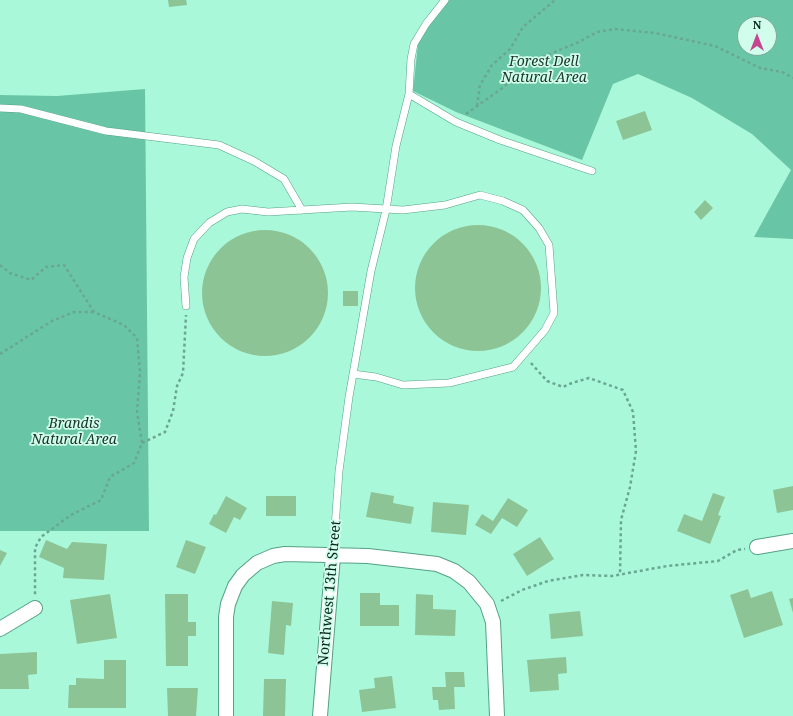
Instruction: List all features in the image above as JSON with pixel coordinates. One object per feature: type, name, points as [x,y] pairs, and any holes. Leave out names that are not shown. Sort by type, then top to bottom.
[{"type":"street","points":[[757,547],[793,541]]},
{"type":"street","points":[[226,716],[226,617],[228,604],[243,575],[257,563],[273,556],[285,554],[368,556],[437,564],[454,570],[469,582],[487,604],[494,622],[497,716]]},
{"type":"street","name":"Northwest 13th Street","points":[[320,716],[333,556]]},
{"type":"street","points":[[0,629],[35,608]]},
{"type":"lane","points":[[445,0],[426,24],[414,44],[409,74],[409,94],[456,122],[500,140],[558,158],[592,171]]},
{"type":"lane","name":"Northwest 13th Street","points":[[333,556],[339,471],[353,374],[371,271],[386,210],[396,146],[409,94]]},
{"type":"lane","points":[[0,108],[21,109],[106,131],[219,145],[254,161],[284,179],[302,210]]},
{"type":"lane","points":[[186,306],[184,277],[187,258],[194,239],[209,224],[227,212],[242,209],[268,212],[352,207],[386,210],[444,205],[480,195],[503,201],[523,210],[539,228],[549,245],[554,313],[545,330],[513,367],[449,383],[403,385],[376,377],[353,374]]},
{"type":"path","points":[[555,0],[523,27],[510,49],[492,65],[480,86],[477,107],[501,89],[532,61],[579,42],[597,32],[615,29],[655,33],[715,46],[760,68],[782,72],[793,78]]},
{"type":"path","points":[[0,265],[10,273],[31,280],[46,267],[64,265],[94,312]]},
{"type":"path","points":[[142,443],[166,432],[173,411],[177,386],[183,373],[187,322],[186,306]]},
{"type":"path","points":[[0,354],[52,321],[74,312],[94,312],[124,326],[137,338],[140,372],[136,412],[142,443],[134,463],[110,477],[101,500],[71,515],[41,537],[35,548],[35,608]]},
{"type":"path","points":[[525,354],[547,381],[563,387],[589,378],[623,390],[633,412],[636,451],[630,487],[621,520],[620,574]]},
{"type":"path","points":[[487,604],[502,601],[522,590],[548,581],[583,575],[612,576],[667,566],[718,561],[737,550],[757,547]]},
{"type":"green space","name":"Forest Dell Natural Area","points":[[449,0],[793,0],[793,239],[754,237],[791,170],[752,134],[692,98],[638,74],[613,84],[582,160],[456,112],[413,91],[418,44],[429,25]]},
{"type":"green space","name":"Brandis Natural Area","points":[[145,89],[149,531],[0,531],[0,95],[57,96]]},
{"type":"building","points":[[168,0],[186,0],[187,5],[169,7]]},
{"type":"building","points":[[645,111],[652,130],[623,140],[616,121]]},
{"type":"building","points":[[705,200],[713,208],[701,220],[694,212]]},
{"type":"building","points":[[472,225],[484,225],[502,229],[523,243],[537,264],[541,288],[537,312],[523,333],[502,347],[484,351],[472,351],[454,347],[433,333],[419,312],[415,294],[415,282],[419,264],[433,243],[454,229]]},
{"type":"building","points":[[271,230],[295,237],[310,248],[321,263],[327,281],[327,305],[321,323],[310,338],[295,349],[277,355],[259,356],[235,349],[220,338],[209,323],[203,305],[202,287],[209,263],[220,248],[235,237],[253,231]]},
{"type":"building","points":[[343,291],[358,291],[358,306],[343,306]]},
{"type":"building","points":[[793,486],[793,510],[777,513],[773,490]]},
{"type":"building","points":[[371,492],[394,496],[393,503],[414,507],[411,524],[366,517]]},
{"type":"building","points":[[713,493],[725,497],[718,515],[721,516],[710,544],[677,531],[684,514],[702,521]]},
{"type":"building","points":[[226,496],[247,508],[240,520],[234,517],[226,533],[209,524],[214,514],[216,515]]},
{"type":"building","points":[[266,496],[296,496],[296,516],[266,516]]},
{"type":"building","points":[[508,498],[528,510],[517,527],[502,518],[491,534],[475,525],[482,514],[493,521]]},
{"type":"building","points":[[433,502],[469,505],[466,535],[431,532]]},
{"type":"building","points":[[540,537],[554,559],[527,576],[513,554]]},
{"type":"building","points":[[46,540],[67,549],[72,542],[107,544],[104,580],[63,578],[64,568],[39,557]]},
{"type":"building","points":[[186,540],[206,547],[195,574],[176,567]]},
{"type":"building","points":[[0,550],[7,553],[0,566]]},
{"type":"building","points":[[748,589],[751,598],[772,591],[783,625],[744,638],[730,595]]},
{"type":"building","points":[[360,593],[380,593],[380,605],[399,605],[399,626],[360,626]]},
{"type":"building","points":[[110,594],[117,638],[77,644],[70,600]]},
{"type":"building","points":[[165,594],[188,594],[188,622],[196,622],[196,636],[188,636],[188,666],[166,666]]},
{"type":"building","points":[[416,594],[433,595],[433,609],[456,610],[455,636],[415,635]]},
{"type":"building","points":[[793,598],[793,613],[789,599]]},
{"type":"building","points":[[272,601],[293,603],[291,626],[286,625],[284,655],[268,653]]},
{"type":"building","points":[[580,611],[583,636],[551,639],[549,614]]},
{"type":"building","points":[[37,652],[37,674],[28,675],[29,689],[0,689],[0,654]]},
{"type":"building","points":[[566,657],[567,673],[558,674],[559,690],[530,692],[527,660]]},
{"type":"building","points":[[104,660],[126,660],[126,708],[68,708],[69,685],[76,685],[76,678],[104,679]]},
{"type":"building","points":[[445,672],[464,672],[465,687],[454,687],[455,709],[439,710],[438,700],[433,700],[432,687],[446,687]]},
{"type":"building","points":[[392,676],[396,708],[362,712],[359,690],[375,688],[374,678]]},
{"type":"building","points":[[264,679],[286,679],[285,716],[263,716]]},
{"type":"building","points":[[167,688],[198,688],[196,716],[168,716]]}]
